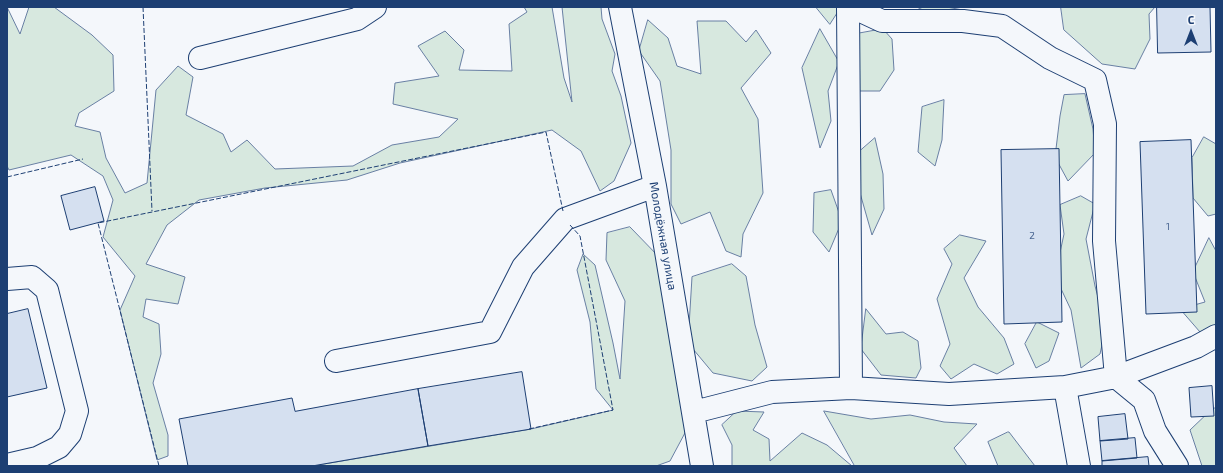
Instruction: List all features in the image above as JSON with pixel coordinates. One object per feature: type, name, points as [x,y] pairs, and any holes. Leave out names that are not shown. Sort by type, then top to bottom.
[{"type":"street","points":[[200,58],[357,18],[375,7]]},
{"type":"street","name":"Молодёжная улица","points":[[620,7],[655,186],[702,466]]},
{"type":"street","points":[[848,7],[851,388]]},
{"type":"street","points":[[852,7],[882,21],[963,21],[1002,26],[1050,58],[1095,80],[1105,124],[1104,241],[1116,377],[1144,400],[1155,431],[1177,466]]},
{"type":"street","points":[[336,361],[490,332],[523,267],[565,219],[655,186]]},
{"type":"street","points":[[7,279],[32,277],[47,290],[77,411],[70,434],[59,447],[36,458],[7,465]]},
{"type":"street","points":[[694,412],[772,392],[851,388],[949,394],[1065,387],[1116,377],[1196,346],[1216,336]]},
{"type":"street","points":[[1065,387],[1079,466]]},
{"type":"shaded area","points":[[7,7],[20,34],[29,7],[54,7],[92,35],[113,55],[114,91],[79,113],[75,126],[100,132],[106,158],[125,193],[147,183],[156,90],[178,66],[193,77],[186,115],[223,134],[231,152],[247,140],[275,169],[353,166],[392,145],[439,137],[458,119],[393,104],[395,83],[439,76],[418,46],[445,31],[464,50],[459,70],[512,71],[509,24],[527,12],[524,7],[552,7],[564,78],[572,102],[562,7],[601,7],[602,19],[615,54],[612,71],[621,96],[631,143],[614,181],[600,191],[581,151],[552,130],[400,163],[347,180],[265,188],[199,200],[167,225],[146,264],[185,277],[178,304],[146,299],[143,317],[159,324],[161,354],[153,383],[168,435],[168,456],[157,460],[120,310],[135,276],[103,237],[113,200],[103,176],[71,155],[9,170],[7,166]]},
{"type":"shaded area","points":[[816,7],[837,7],[839,10],[830,24]]},
{"type":"shaded area","points":[[917,7],[963,7],[930,13]]},
{"type":"shaded area","points":[[1061,7],[1155,7],[1149,14],[1150,39],[1135,69],[1102,64],[1064,30]]},
{"type":"shaded area","points":[[648,20],[668,38],[677,66],[701,74],[697,21],[726,21],[746,42],[756,30],[771,53],[741,88],[758,119],[763,193],[743,234],[741,257],[726,251],[710,212],[681,224],[671,204],[671,150],[660,81],[639,51]]},
{"type":"shaded area","points":[[820,29],[839,62],[828,91],[831,121],[820,148],[802,68]]},
{"type":"shaded area","points":[[883,29],[892,39],[894,70],[880,91],[858,91],[856,34]]},
{"type":"shaded area","points":[[1085,94],[1093,129],[1095,153],[1068,181],[1055,157],[1064,95]]},
{"type":"shaded area","points":[[944,100],[942,140],[935,166],[918,152],[922,107]]},
{"type":"shaded area","points":[[1204,137],[1216,144],[1216,214],[1208,216],[1193,198],[1192,158]]},
{"type":"shaded area","points":[[875,138],[883,174],[884,209],[872,235],[858,186],[860,151]]},
{"type":"shaded area","points":[[831,190],[842,221],[829,252],[813,232],[814,193]]},
{"type":"shaded area","points":[[1081,196],[1095,204],[1086,239],[1095,286],[1106,327],[1100,354],[1081,368],[1071,310],[1055,276],[1064,234],[1060,205]]},
{"type":"shaded area","points":[[630,227],[661,259],[686,431],[670,461],[656,466],[312,466],[531,429],[613,410],[596,389],[590,322],[577,270],[583,254],[595,265],[620,379],[625,301],[606,260],[607,233]]},
{"type":"shaded area","points":[[960,235],[986,241],[964,278],[978,307],[1004,338],[1014,364],[997,374],[974,364],[951,379],[940,366],[950,344],[937,299],[952,264],[944,249]]},
{"type":"shaded area","points":[[1209,238],[1216,251],[1216,327],[1200,332],[1180,309],[1205,302],[1193,272]]},
{"type":"shaded area","points":[[732,264],[746,276],[755,325],[767,367],[752,381],[713,373],[688,343],[692,277]]},
{"type":"shaded area","points":[[866,309],[886,334],[903,332],[918,341],[921,368],[916,378],[881,375],[861,349]]},
{"type":"shaded area","points":[[1037,322],[1059,333],[1049,361],[1036,368],[1025,344]]},
{"type":"shaded area","points":[[1216,408],[1216,466],[1202,466],[1190,430],[1212,409]]},
{"type":"shaded area","points":[[737,411],[764,412],[753,430],[769,439],[770,461],[802,433],[827,445],[852,466],[732,466],[732,445],[722,425]]},
{"type":"shaded area","points":[[824,411],[871,419],[910,415],[944,422],[977,424],[954,448],[967,466],[855,466]]},
{"type":"shaded area","points":[[1008,432],[1035,466],[998,466],[988,442]]},
{"type":"building","points":[[1157,7],[1210,7],[1211,52],[1158,53]]},
{"type":"building","points":[[1191,140],[1197,312],[1146,314],[1140,142]]},
{"type":"building","points":[[1059,149],[1062,322],[1004,324],[1001,150]]},
{"type":"building","points":[[95,187],[104,221],[70,230],[61,196]]},
{"type":"building","points":[[28,309],[47,388],[7,397],[7,314]]},
{"type":"building","points":[[522,372],[531,429],[428,446],[418,389]]},
{"type":"building","points":[[1212,386],[1214,416],[1191,417],[1189,388]]},
{"type":"building","points":[[418,389],[428,446],[312,466],[188,466],[179,419],[292,398],[295,411]]},
{"type":"building","points":[[1125,414],[1128,439],[1100,441],[1098,417]]},
{"type":"building","points":[[1135,438],[1137,458],[1102,461],[1100,441]]},
{"type":"building","points":[[1148,457],[1149,466],[1102,466],[1102,461]]},
{"type":"fence","points":[[143,7],[152,211]]},
{"type":"fence","points":[[159,466],[98,223],[546,132],[563,211]]},
{"type":"fence","points":[[7,177],[83,159]]},
{"type":"fence","points":[[529,429],[613,410],[580,236],[570,225]]}]
